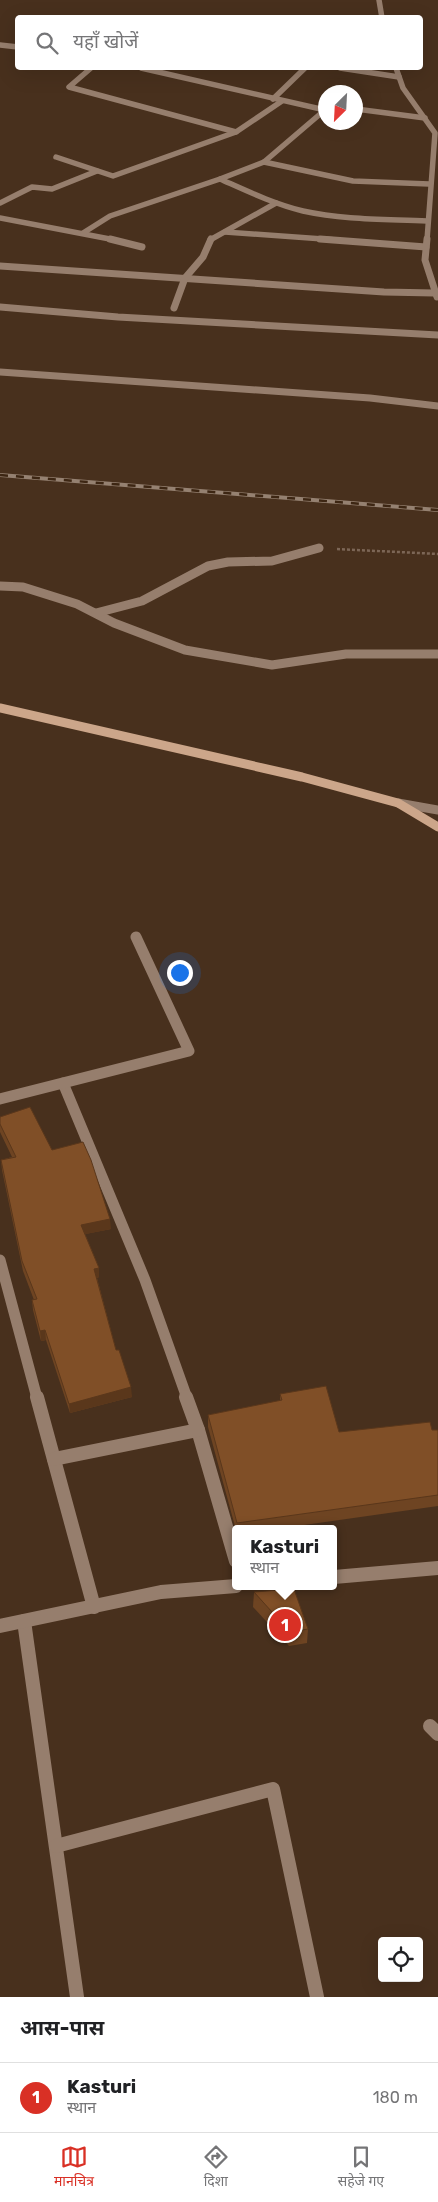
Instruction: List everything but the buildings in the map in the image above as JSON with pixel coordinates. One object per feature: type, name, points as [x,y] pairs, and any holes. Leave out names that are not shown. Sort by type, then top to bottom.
[{"type":"main road","points":[[0,708],[302,777],[398,803],[438,827]]},
{"type":"street","points":[[379,0],[382,15]]},
{"type":"street","points":[[0,45],[15,47]]},
{"type":"street","points":[[89,70],[69,87],[236,132]]},
{"type":"street","points":[[149,70],[273,100],[318,109]]},
{"type":"street","points":[[273,100],[303,70]]},
{"type":"street","points":[[353,70],[399,77]]},
{"type":"street","points":[[0,266],[436,296],[425,260],[435,133],[403,88],[397,70]]},
{"type":"street","points":[[56,157],[113,176],[236,132],[282,101]]},
{"type":"street","points":[[363,110],[425,118]]},
{"type":"street","points":[[83,234],[110,216],[264,162],[318,116]]},
{"type":"street","points":[[264,162],[353,180],[430,184]]},
{"type":"street","points":[[0,203],[32,187],[52,189],[97,171]]},
{"type":"street","points":[[220,179],[276,203],[304,211],[427,221]]},
{"type":"street","points":[[174,308],[185,278],[203,257],[211,239],[276,203]]},
{"type":"street","points":[[0,218],[142,247]]},
{"type":"street","points":[[225,232],[426,247]]},
{"type":"street","points":[[0,307],[118,317],[438,335]]},
{"type":"street","points":[[0,372],[370,398],[438,406]]},
{"type":"street","points":[[96,613],[142,601],[208,566],[228,562],[272,561],[319,548]]},
{"type":"street","points":[[0,586],[24,587],[77,604],[114,623],[185,650],[272,665],[346,654],[438,654]]},
{"type":"street","points":[[398,803],[438,810]]},
{"type":"street","points":[[0,1099],[189,1052],[136,936]]},
{"type":"street","points":[[63,1083],[145,1280],[198,1430],[232,1547]]},
{"type":"street","points":[[0,1260],[94,1607]]},
{"type":"street","points":[[54,1459],[198,1430]]},
{"type":"street","points":[[337,1577],[438,1568]]},
{"type":"street","points":[[0,1626],[162,1592],[232,1586]]},
{"type":"street","points":[[24,1621],[77,1997]]},
{"type":"street","points":[[56,1846],[273,1789],[317,1997]]},
{"type":"path","points":[[319,548],[438,554]]},
{"type":"railway","points":[[0,475],[438,510]]},
{"type":"place","name":"Kasturi","points":[[285,1625]]}]
